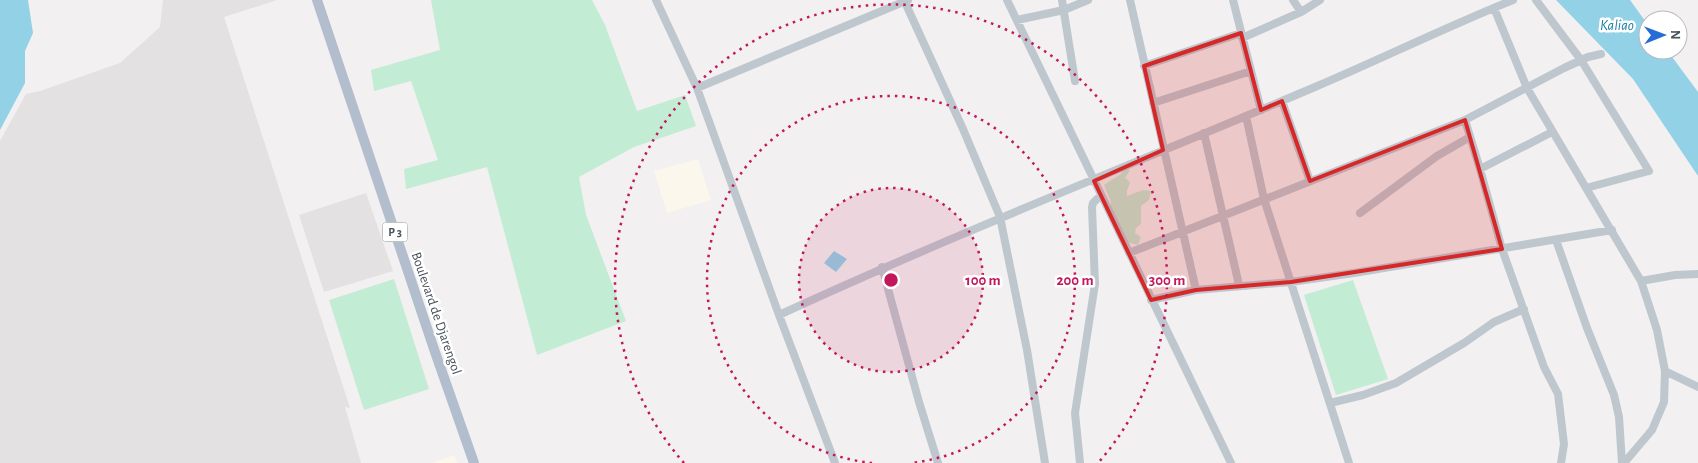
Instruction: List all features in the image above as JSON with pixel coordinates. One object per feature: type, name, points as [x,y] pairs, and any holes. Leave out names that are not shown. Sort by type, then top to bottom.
[{"type":"main road","name":"Boulevard de Djarengol","points":[[317,0],[474,463]]},
{"type":"street","points":[[656,0],[697,88],[835,463]]},
{"type":"street","points":[[1007,0],[1231,463]]},
{"type":"street","points":[[1062,0],[1076,81]]},
{"type":"street","points":[[1017,20],[1064,10],[1088,0]]},
{"type":"street","points":[[1130,0],[1196,290]]},
{"type":"street","points":[[1233,0],[1261,110]]},
{"type":"street","points":[[1293,0],[1301,12]]},
{"type":"street","points":[[1144,66],[1242,36],[1301,12],[1320,0]]},
{"type":"street","points":[[779,315],[882,267],[1000,217],[1094,181],[1513,0]]},
{"type":"street","points":[[1536,0],[1580,60],[1649,171],[1586,188]]},
{"type":"street","points":[[697,88],[906,1],[1000,217],[1027,350],[1045,463]]},
{"type":"street","points":[[1494,8],[1527,88],[1641,281],[1657,330],[1665,371],[1664,402],[1652,430],[1623,463]]},
{"type":"street","points":[[1129,253],[1464,120],[1580,60],[1601,54]]},
{"type":"street","points":[[1153,103],[1251,70]]},
{"type":"street","points":[[1282,101],[1310,180]]},
{"type":"street","points":[[1246,116],[1264,200],[1348,463]]},
{"type":"street","points":[[1464,120],[1480,169],[1502,249],[1546,373],[1558,394],[1564,444],[1561,463]]},
{"type":"street","points":[[1480,169],[1552,132]]},
{"type":"street","points":[[1204,133],[1239,285]]},
{"type":"street","points":[[1360,213],[1436,156],[1470,137]]},
{"type":"street","points":[[1080,463],[1075,413],[1095,284],[1092,207],[1093,203],[1101,195]]},
{"type":"street","points":[[1151,300],[1196,290],[1291,282],[1612,230]]},
{"type":"street","points":[[1556,240],[1587,328],[1614,395],[1619,418],[1623,463]]},
{"type":"street","points":[[882,267],[919,402],[938,463]]},
{"type":"street","points":[[1641,281],[1675,275],[1698,274]]},
{"type":"street","points":[[1330,403],[1363,395],[1396,383],[1464,343],[1494,322],[1524,309]]},
{"type":"street","points":[[1665,371],[1698,387]]},
{"type":"highlighted area","points":[[1241,33],[1261,110],[1282,101],[1310,181],[1465,120],[1502,249],[1291,282],[1196,290],[1151,300],[1094,181],[1163,150],[1144,66]]},
{"type":"shaded area","points":[[163,0],[277,0],[224,17],[350,408],[345,407],[361,463],[0,463],[0,141],[26,94],[40,91],[120,63],[160,27]]},
{"type":"shaded area","points":[[698,159],[711,200],[667,213],[654,171]]},
{"type":"shaded area","points":[[366,193],[393,271],[324,292],[299,215]]},
{"type":"shaded area","points":[[454,455],[457,463],[432,463]]},
{"type":"green space","points":[[431,0],[592,0],[605,25],[637,111],[685,95],[696,126],[634,147],[579,177],[586,215],[626,321],[537,355],[487,167],[406,189],[404,169],[438,160],[411,81],[374,91],[371,70],[440,50]]},
{"type":"green space","points":[[1124,167],[1130,170],[1125,178],[1130,182],[1127,196],[1143,190],[1151,191],[1149,200],[1141,206],[1141,224],[1136,228],[1135,233],[1141,237],[1138,245],[1123,241],[1110,214],[1111,202],[1104,185],[1121,174]]},
{"type":"green space","points":[[394,279],[429,389],[364,410],[329,300]]},
{"type":"green space","points":[[1353,280],[1388,379],[1336,395],[1304,295]]},
{"type":"water","points":[[0,0],[28,0],[33,33],[25,51],[25,83],[0,130]]},
{"type":"water","name":"Kaliao","points":[[1556,0],[1630,0],[1638,11],[1638,60],[1674,60],[1698,92],[1698,176],[1633,79]]},
{"type":"water","points":[[834,251],[847,259],[836,272],[824,263]]}]
